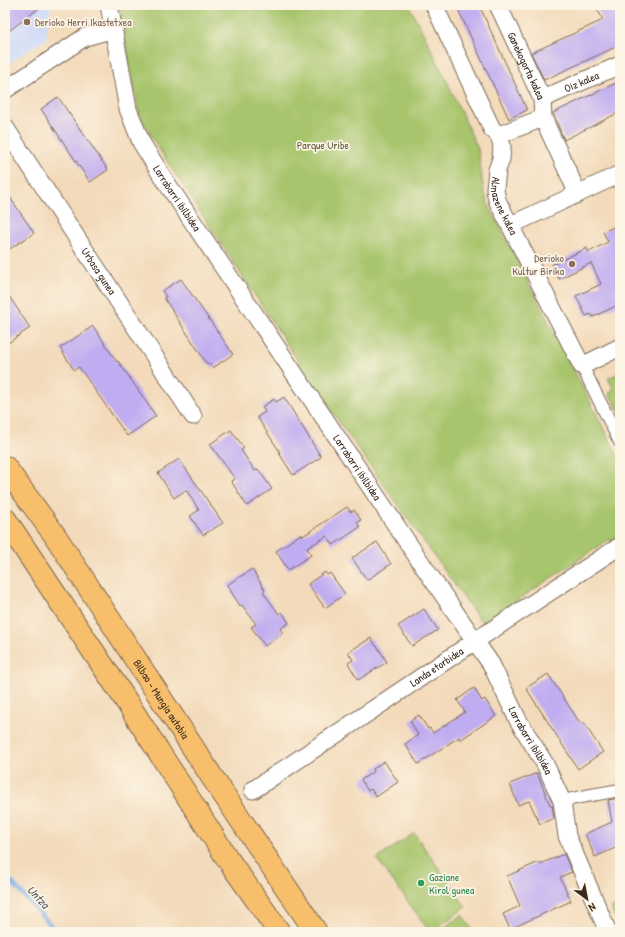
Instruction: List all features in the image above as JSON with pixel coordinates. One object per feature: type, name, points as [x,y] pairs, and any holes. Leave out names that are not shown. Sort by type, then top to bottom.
[{"type":"highway","name":"Bilbao - Mungia autobia","points":[[5,467],[54,534],[214,780],[316,932]]},
{"type":"highway","points":[[5,519],[123,696],[227,858],[279,932]]},
{"type":"street","name":"Larrabarri ibilbidea","points":[[109,5],[128,109],[141,142],[162,176],[358,470],[491,664],[518,720],[545,764],[562,801],[566,836],[608,932]]},
{"type":"street","points":[[434,5],[492,129],[499,134],[543,118]]},
{"type":"street","name":"Ganekogorta kalea","points":[[498,5],[542,99],[543,118],[578,194]]},
{"type":"street","points":[[5,90],[85,37],[114,29]]},
{"type":"street","name":"Oiz kalea","points":[[542,99],[620,65]]},
{"type":"street","name":"Urbasa gunea","points":[[5,127],[69,228],[118,300],[193,416]]},
{"type":"street","name":"Almazene kalea","points":[[499,134],[502,146],[495,189],[500,206],[582,366]]},
{"type":"street","points":[[511,225],[620,174]]},
{"type":"street","points":[[616,349],[582,366],[620,442]]},
{"type":"street","name":"Landa etorbidea","points":[[253,790],[620,546]]},
{"type":"street","points":[[562,801],[620,790]]},
{"type":"shaded area","name":"Derioko Herri Ikastetxea","points":[[5,5],[51,5],[46,39],[5,66]]},
{"type":"green space","name":"Parque Uribe","points":[[119,5],[409,5],[445,77],[478,149],[484,192],[489,206],[620,460],[620,533],[612,543],[610,539],[489,619],[483,622],[479,619],[325,402],[157,146],[139,113]]},
{"type":"green space","points":[[620,373],[620,414],[609,393],[614,390],[608,378]]},
{"type":"green space","name":"Gaziane Kirol gunea","points":[[414,833],[466,907],[430,932],[377,859]]},
{"type":"green space","points":[[620,904],[620,923],[618,924],[611,908]]},
{"type":"green space","points":[[462,915],[474,932],[438,932]]},
{"type":"building","points":[[5,5],[43,5],[5,34]]},
{"type":"building","points":[[456,5],[479,5],[527,110],[509,119]]},
{"type":"building","points":[[595,5],[620,5],[620,45],[544,80],[531,53],[603,20]]},
{"type":"building","points":[[620,81],[620,112],[564,140],[553,113]]},
{"type":"building","points":[[58,97],[108,170],[90,182],[41,109]]},
{"type":"building","points":[[5,190],[34,233],[5,252]]},
{"type":"building","name":"Derioko Kultur Birika","points":[[620,224],[620,304],[593,317],[591,314],[586,316],[576,296],[601,284],[591,263],[559,279],[552,265],[587,248],[589,252],[608,242],[603,232]]},
{"type":"building","points":[[181,279],[233,354],[213,368],[209,363],[207,364],[164,298],[166,297],[162,291]]},
{"type":"building","points":[[5,290],[30,328],[5,345]]},
{"type":"building","points":[[93,326],[156,416],[127,436],[79,367],[74,370],[60,348]]},
{"type":"building","points":[[284,397],[321,457],[293,475],[257,417],[265,412],[262,407],[274,399],[276,402]]},
{"type":"building","points":[[231,430],[244,448],[241,450],[255,471],[258,469],[272,489],[247,506],[231,481],[235,479],[210,444]]},
{"type":"building","points":[[179,459],[223,523],[203,535],[190,516],[199,510],[186,490],[174,498],[158,473]]},
{"type":"building","points":[[347,507],[351,512],[354,510],[361,520],[357,522],[360,527],[333,545],[327,536],[307,548],[311,555],[288,570],[276,551],[301,534],[303,536]]},
{"type":"building","points":[[377,542],[391,564],[367,580],[352,558]]},
{"type":"building","points":[[252,569],[265,590],[263,592],[279,614],[282,612],[289,623],[280,629],[283,633],[265,646],[251,627],[256,624],[242,605],[240,606],[227,585]]},
{"type":"building","points":[[325,572],[327,575],[330,573],[345,594],[325,608],[308,584]]},
{"type":"building","points":[[424,609],[438,630],[412,646],[398,626]]},
{"type":"building","points":[[371,638],[387,662],[358,680],[348,663],[353,660],[348,652]]},
{"type":"building","points":[[548,674],[580,723],[583,722],[603,752],[578,769],[526,688]]},
{"type":"building","points":[[474,688],[482,701],[485,699],[496,716],[460,740],[459,737],[418,764],[405,744],[418,735],[410,721],[419,715],[428,729],[430,728],[433,733],[465,712],[457,700]]},
{"type":"building","points":[[384,761],[398,782],[376,797],[371,789],[368,791],[361,780],[374,771],[373,769]]},
{"type":"building","points":[[537,773],[550,805],[552,805],[554,818],[540,824],[529,801],[518,805],[510,784]]},
{"type":"building","points":[[620,798],[620,846],[595,857],[585,834],[612,822],[608,800]]},
{"type":"building","points":[[564,854],[572,872],[560,877],[571,901],[510,929],[503,914],[520,906],[507,876],[539,862],[540,864]]},
{"type":"waterway","name":"Untza","points":[[5,875],[57,932]]},
{"type":"place","name":"Derioko Herri Ikastetxea","points":[[27,22]]},
{"type":"place","name":"Derioko Kultur Birika","points":[[572,264]]},
{"type":"place","name":"Gaziane Kirol gunea","points":[[421,883]]}]
